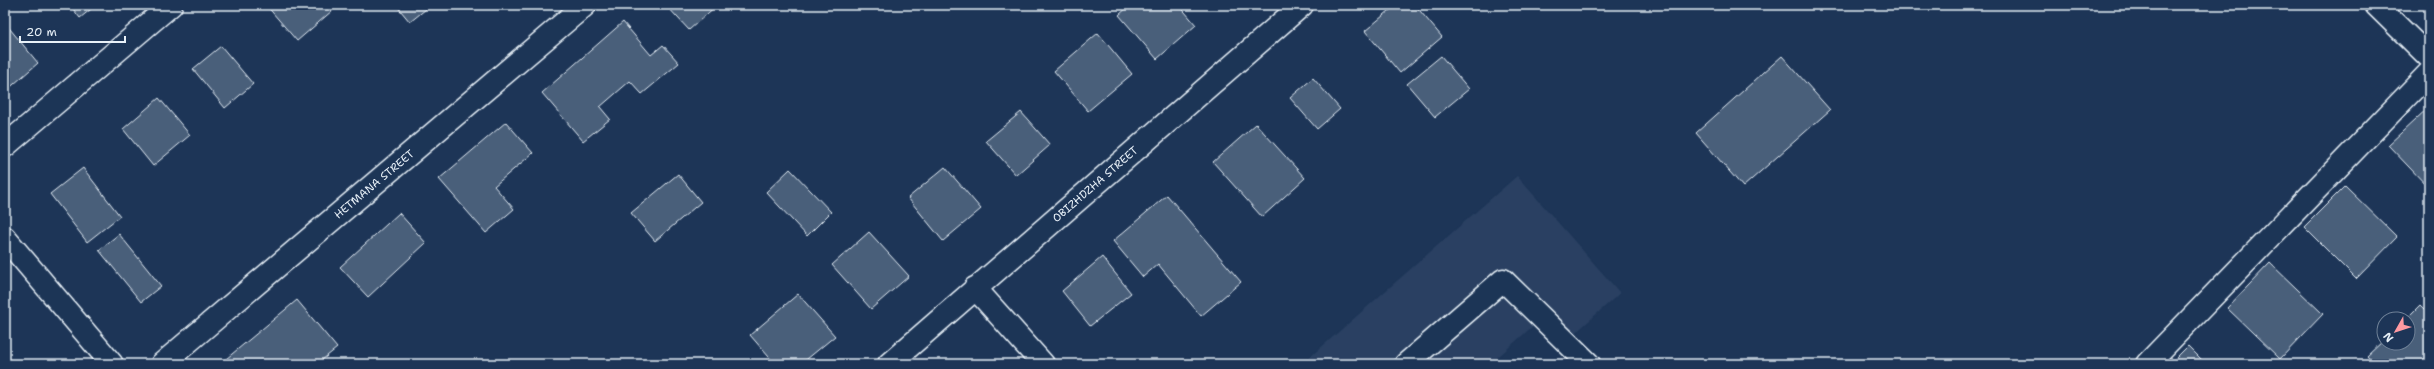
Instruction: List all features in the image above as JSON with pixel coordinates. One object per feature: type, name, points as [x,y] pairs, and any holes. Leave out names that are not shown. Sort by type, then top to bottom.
[{"type":"street","points":[[5,146],[171,5]]},
{"type":"street","name":"HETMANA STREET","points":[[162,364],[585,5]]},
{"type":"street","name":"OBIZHDZHA STREET","points":[[889,364],[1302,5]]},
{"type":"street","points":[[2376,5],[2429,57]]},
{"type":"street","points":[[2147,364],[2429,73]]},
{"type":"street","points":[[5,238],[112,364]]},
{"type":"street","points":[[1406,364],[1503,280],[1589,364]]},
{"type":"street","points":[[975,288],[1043,364]]},
{"type":"shaded area","points":[[1517,176],[1620,293],[1573,335],[1551,310],[1490,364],[1302,364]]},
{"type":"building","points":[[70,5],[96,5],[80,18]]},
{"type":"building","points":[[266,5],[328,5],[333,10],[297,41]]},
{"type":"building","points":[[396,5],[431,5],[410,22]]},
{"type":"building","points":[[666,5],[717,5],[689,30]]},
{"type":"building","points":[[1130,5],[1179,5],[1196,25],[1157,59],[1119,15]]},
{"type":"building","points":[[1396,5],[1415,5],[1442,37],[1400,73],[1365,31]]},
{"type":"building","points":[[623,22],[651,55],[663,45],[679,63],[642,94],[630,81],[600,107],[610,119],[583,141],[542,93]]},
{"type":"building","points":[[5,23],[38,63],[6,91],[5,90]]},
{"type":"building","points":[[1098,33],[1132,74],[1088,111],[1054,71]]},
{"type":"building","points":[[221,46],[253,84],[225,108],[193,69]]},
{"type":"building","points":[[1441,56],[1469,89],[1435,117],[1407,84]]},
{"type":"building","points":[[1782,56],[1830,110],[1743,187],[1696,133]]},
{"type":"building","points":[[1313,78],[1340,109],[1317,129],[1290,98]]},
{"type":"building","points":[[159,98],[190,135],[153,166],[123,129]]},
{"type":"building","points":[[2429,107],[2429,188],[2388,145]]},
{"type":"building","points":[[1021,112],[1050,145],[1016,175],[986,141]]},
{"type":"building","points":[[506,122],[533,153],[494,186],[514,209],[486,233],[439,179]]},
{"type":"building","points":[[1256,124],[1305,178],[1262,217],[1213,162]]},
{"type":"building","points":[[945,167],[981,209],[943,241],[908,198]]},
{"type":"building","points":[[83,168],[120,216],[87,242],[50,194]]},
{"type":"building","points":[[790,169],[831,212],[807,236],[766,192]]},
{"type":"building","points":[[678,174],[701,202],[655,241],[631,213]]},
{"type":"building","points":[[2345,186],[2397,237],[2356,279],[2304,227]]},
{"type":"building","points":[[1167,195],[1241,282],[1201,316],[1158,264],[1143,277],[1113,241]]},
{"type":"building","points":[[399,213],[426,243],[368,297],[340,267]]},
{"type":"building","points":[[869,232],[909,276],[871,309],[832,265]]},
{"type":"building","points":[[119,234],[161,286],[141,302],[99,250]]},
{"type":"building","points":[[1102,257],[1131,293],[1090,326],[1062,291]]},
{"type":"building","points":[[2270,263],[2323,314],[2280,359],[2227,308]]},
{"type":"building","points":[[798,294],[835,336],[801,364],[775,364],[750,335]]},
{"type":"building","points":[[297,300],[337,348],[317,364],[220,364]]},
{"type":"building","points":[[2420,305],[2429,314],[2429,364],[2374,364],[2367,356],[2376,348],[2376,351],[2416,351],[2416,311],[2414,311]]},
{"type":"building","points":[[2188,346],[2206,364],[2170,364]]}]
